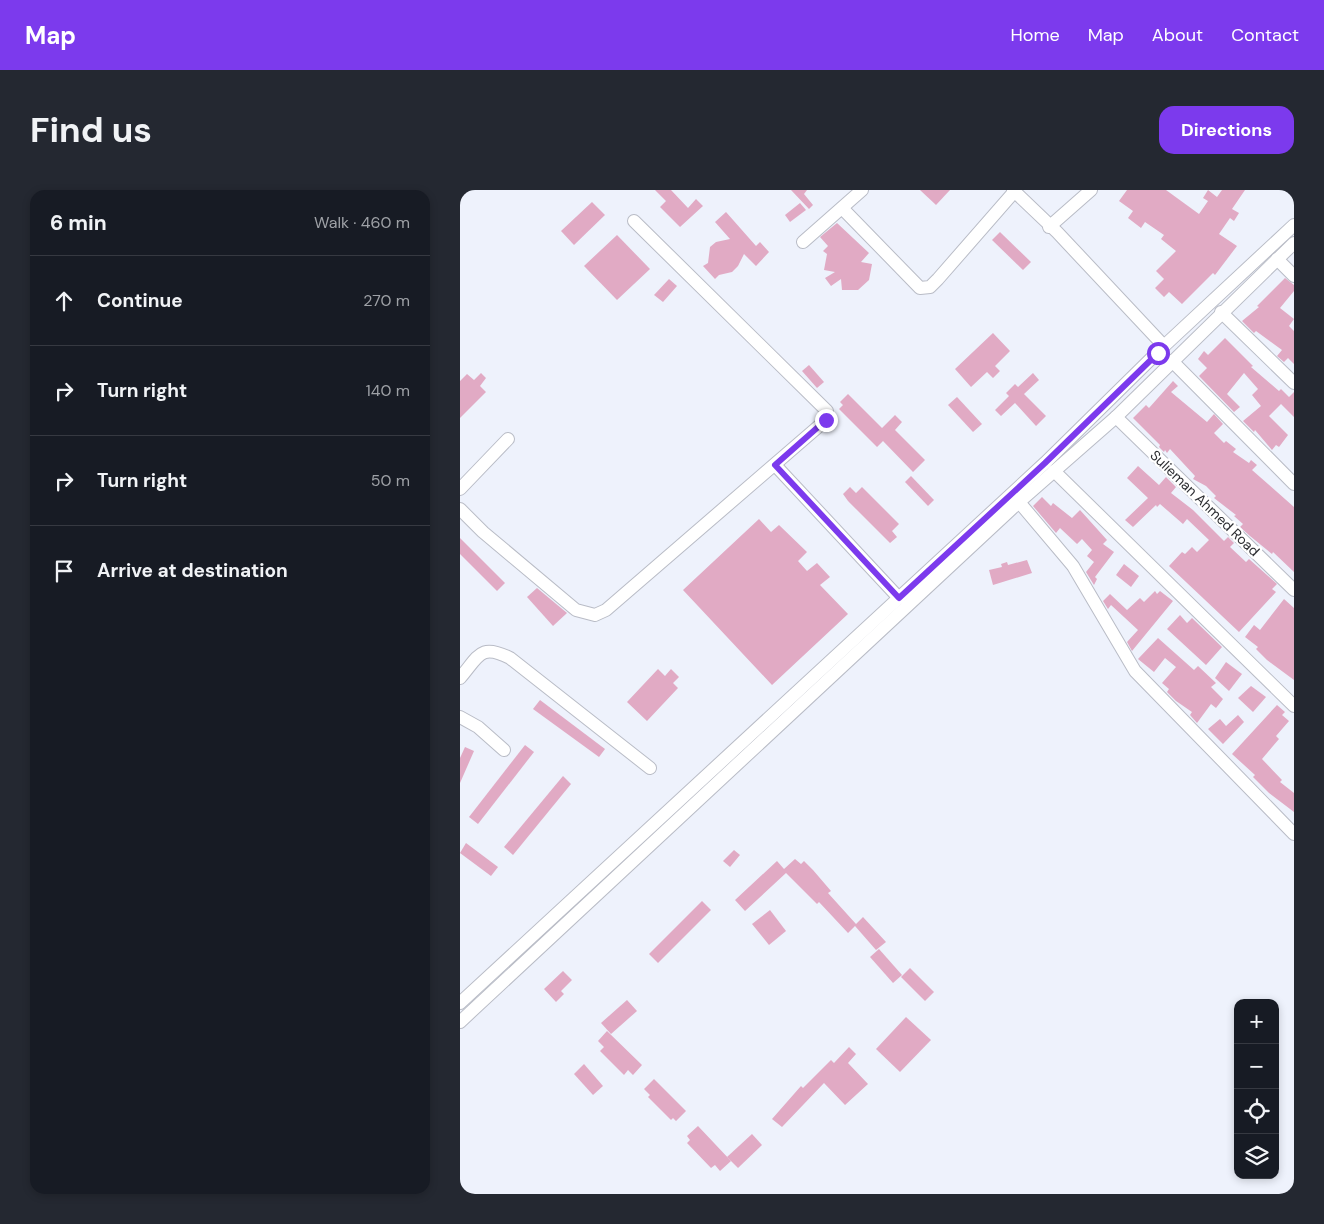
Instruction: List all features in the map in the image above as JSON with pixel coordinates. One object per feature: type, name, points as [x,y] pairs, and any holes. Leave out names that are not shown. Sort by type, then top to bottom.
[{"type":"street","points":[[803,242],[862,190]]},
{"type":"street","points":[[1049,227],[1091,190]]},
{"type":"street","points":[[842,208],[920,288],[930,287],[938,280],[1014,191],[1049,227],[1057,232],[1161,350]]},
{"type":"street","points":[[460,510],[483,532],[576,610],[595,615],[606,610],[826,420],[827,411],[634,221]]},
{"type":"street","points":[[460,1003],[899,598],[1294,225]]},
{"type":"street","points":[[460,1022],[1019,502],[1116,417],[1221,312],[1294,243]]},
{"type":"street","points":[[1277,259],[1294,276]]},
{"type":"street","points":[[1221,312],[1294,383]]},
{"type":"street","points":[[1172,361],[1294,484]]},
{"type":"street","name":"Sulieman Ahmed Road","points":[[1116,417],[1294,590]]},
{"type":"street","points":[[1072,436],[1083,445]]},
{"type":"street","points":[[460,489],[508,439]]},
{"type":"street","points":[[775,465],[899,598]]},
{"type":"street","points":[[1054,471],[1294,706]]},
{"type":"street","points":[[1019,502],[1073,566],[1135,671],[1294,834]]},
{"type":"street","points":[[460,678],[481,654],[488,650],[496,651],[510,658],[650,768]]},
{"type":"street","points":[[460,717],[478,727],[504,750]]},
{"type":"building","points":[[655,190],[671,190],[688,208],[696,199],[703,206],[680,227],[660,207],[666,201]]},
{"type":"building","points":[[791,190],[807,190],[804,194],[813,205],[809,209]]},
{"type":"building","points":[[920,190],[950,190],[936,205]]},
{"type":"building","points":[[1127,190],[1166,190],[1199,214],[1208,201],[1203,198],[1208,190],[1217,197],[1222,190],[1245,190],[1232,209],[1239,213],[1234,221],[1230,218],[1219,234],[1237,246],[1215,275],[1213,273],[1182,304],[1169,292],[1164,297],[1155,288],[1164,279],[1156,271],[1176,251],[1161,239],[1164,235],[1145,222],[1141,228],[1128,218],[1133,211],[1119,201]]},
{"type":"building","points":[[592,202],[605,215],[574,245],[561,231]]},
{"type":"building","points":[[800,203],[806,210],[790,222],[785,215]]},
{"type":"building","points":[[726,212],[756,246],[760,242],[769,252],[756,266],[744,254],[738,266],[732,272],[719,275],[715,279],[703,266],[708,263],[710,247],[716,242],[730,239],[715,222]]},
{"type":"building","points":[[837,223],[869,253],[861,262],[872,264],[869,280],[858,290],[842,290],[841,279],[831,286],[825,278],[835,272],[824,270],[827,254],[823,251],[828,246],[820,237]]},
{"type":"building","points":[[1000,232],[1031,262],[1023,270],[992,240]]},
{"type":"building","points":[[617,235],[650,269],[617,300],[584,266]]},
{"type":"building","points":[[1285,278],[1294,285],[1294,291],[1280,308],[1294,319],[1289,326],[1294,331],[1294,364],[1288,358],[1284,362],[1277,356],[1282,350],[1256,331],[1254,333],[1242,321],[1259,307],[1257,306]]},
{"type":"building","points":[[669,279],[677,286],[663,302],[654,295]]},
{"type":"building","points":[[993,333],[1010,351],[995,366],[1000,371],[993,378],[987,372],[971,387],[955,369]]},
{"type":"building","points":[[1225,338],[1253,366],[1251,367],[1279,391],[1281,389],[1289,397],[1294,392],[1294,417],[1281,404],[1269,416],[1288,435],[1279,447],[1276,445],[1272,450],[1255,430],[1254,432],[1243,421],[1261,406],[1252,395],[1258,389],[1244,373],[1227,394],[1240,407],[1234,412],[1199,376],[1207,368],[1198,359],[1204,351],[1208,355]]},
{"type":"building","points":[[809,365],[824,382],[817,388],[802,371]]},
{"type":"building","points":[[481,373],[486,378],[480,386],[486,392],[460,418],[460,381],[467,374],[474,380]]},
{"type":"building","points":[[1033,373],[1039,380],[1024,394],[1046,416],[1036,426],[1015,403],[1001,416],[995,410],[1009,396],[1006,393],[1015,384],[1018,387]]},
{"type":"building","points":[[1173,381],[1178,386],[1171,392],[1207,422],[1214,414],[1223,424],[1214,433],[1224,443],[1226,441],[1236,449],[1233,452],[1249,463],[1251,460],[1257,465],[1252,470],[1294,507],[1294,572],[1273,552],[1272,554],[1240,527],[1243,524],[1234,516],[1236,515],[1214,498],[1216,496],[1206,486],[1193,479],[1195,476],[1170,449],[1167,453],[1165,450],[1164,452],[1159,447],[1160,445],[1133,418],[1146,405],[1149,408]]},
{"type":"building","points":[[848,394],[882,428],[895,415],[902,422],[895,430],[925,460],[913,472],[883,441],[877,447],[839,409],[843,405],[840,402]]},
{"type":"building","points":[[957,397],[982,424],[973,432],[948,405]]},
{"type":"building","points":[[1138,466],[1159,485],[1166,477],[1176,487],[1171,493],[1193,510],[1224,541],[1228,537],[1234,543],[1230,547],[1246,562],[1249,559],[1277,584],[1272,589],[1276,592],[1239,632],[1169,566],[1182,552],[1185,554],[1192,547],[1197,552],[1209,540],[1187,519],[1183,524],[1160,504],[1157,507],[1156,505],[1133,527],[1125,520],[1148,498],[1127,478]]},
{"type":"building","points":[[911,476],[934,500],[928,506],[905,482]]},
{"type":"building","points":[[850,487],[856,493],[862,487],[899,524],[892,531],[897,537],[890,543],[843,494]]},
{"type":"building","points":[[1042,497],[1051,506],[1053,503],[1072,518],[1080,510],[1107,540],[1103,544],[1114,552],[1095,577],[1097,579],[1094,585],[1086,572],[1094,562],[1087,556],[1092,550],[1082,539],[1077,544],[1060,528],[1056,533],[1033,506]]},
{"type":"building","points":[[759,519],[771,532],[779,525],[807,552],[798,561],[807,571],[817,563],[830,577],[820,585],[848,614],[772,685],[683,590]]},
{"type":"building","points":[[460,538],[505,583],[497,591],[460,554]]},
{"type":"building","points":[[1027,560],[1032,573],[993,585],[989,570],[1002,567],[1001,564],[1007,562],[1008,565]]},
{"type":"building","points":[[1124,564],[1139,576],[1131,587],[1116,575]]},
{"type":"building","points":[[537,588],[567,613],[553,626],[527,597]]},
{"type":"building","points":[[1155,591],[1157,594],[1160,591],[1173,601],[1132,651],[1127,642],[1138,630],[1111,605],[1108,609],[1103,601],[1110,594],[1127,610],[1140,598],[1144,602]]},
{"type":"building","points":[[1284,599],[1294,608],[1294,680],[1267,660],[1256,649],[1258,647],[1245,637],[1254,625],[1260,630]]},
{"type":"building","points":[[1180,615],[1187,623],[1192,618],[1222,647],[1206,665],[1167,629]]},
{"type":"building","points":[[1158,638],[1194,670],[1198,666],[1216,683],[1211,687],[1223,699],[1216,708],[1211,704],[1197,723],[1190,715],[1192,712],[1176,701],[1167,692],[1169,689],[1162,683],[1176,667],[1165,658],[1154,672],[1138,659]]},
{"type":"building","points":[[1226,662],[1242,674],[1229,691],[1215,678]]},
{"type":"building","points":[[658,669],[665,676],[671,669],[679,677],[673,683],[678,688],[647,721],[627,702]]},
{"type":"building","points":[[1251,686],[1266,697],[1253,712],[1238,698]]},
{"type":"building","points":[[540,700],[605,749],[599,757],[533,709]]},
{"type":"building","points":[[1277,705],[1285,712],[1282,715],[1289,721],[1276,736],[1279,739],[1262,759],[1282,780],[1280,782],[1294,793],[1294,812],[1269,793],[1253,777],[1255,775],[1232,754]]},
{"type":"building","points":[[1238,715],[1244,722],[1223,744],[1208,729],[1220,719],[1226,726]]},
{"type":"building","points":[[525,745],[534,752],[478,824],[469,817]]},
{"type":"building","points":[[465,747],[474,751],[460,783],[460,758]]},
{"type":"building","points":[[563,776],[571,784],[513,855],[504,847]]},
{"type":"building","points":[[466,843],[498,867],[491,876],[460,853]]},
{"type":"building","points":[[734,850],[740,855],[730,867],[723,861]]},
{"type":"building","points":[[795,859],[801,864],[804,861],[813,870],[831,891],[828,893],[856,924],[863,917],[886,942],[876,950],[855,926],[848,933],[819,902],[817,904],[786,873],[745,911],[735,900],[777,861],[784,869]]},
{"type":"building","points":[[702,901],[711,910],[658,963],[649,954]]},
{"type":"building","points":[[770,910],[786,931],[769,945],[752,924]]},
{"type":"building","points":[[879,949],[902,975],[893,983],[870,957]]},
{"type":"building","points":[[910,968],[934,992],[925,1001],[901,977]]},
{"type":"building","points":[[563,971],[572,980],[561,991],[564,994],[556,1002],[544,989]]},
{"type":"building","points":[[627,1000],[637,1011],[611,1034],[601,1023]]},
{"type":"building","points":[[906,1017],[931,1040],[900,1072],[876,1049]]},
{"type":"building","points":[[607,1031],[642,1065],[633,1075],[628,1070],[624,1075],[600,1051],[604,1047],[598,1041]]},
{"type":"building","points":[[849,1047],[856,1054],[848,1063],[868,1084],[845,1105],[824,1083],[782,1127],[772,1119],[801,1086],[803,1088],[831,1060],[834,1063]]},
{"type":"building","points":[[584,1064],[603,1086],[593,1095],[574,1074]]},
{"type":"building","points":[[654,1079],[686,1111],[676,1121],[673,1118],[671,1120],[648,1097],[650,1095],[644,1089]]},
{"type":"building","points":[[698,1126],[731,1161],[720,1171],[715,1165],[711,1168],[687,1143],[690,1140],[687,1136]]},
{"type":"building","points":[[752,1134],[762,1145],[738,1168],[727,1157]]},
{"type":"route","points":[[826,420],[775,465],[899,598],[1045,463],[1158,353]]}]
